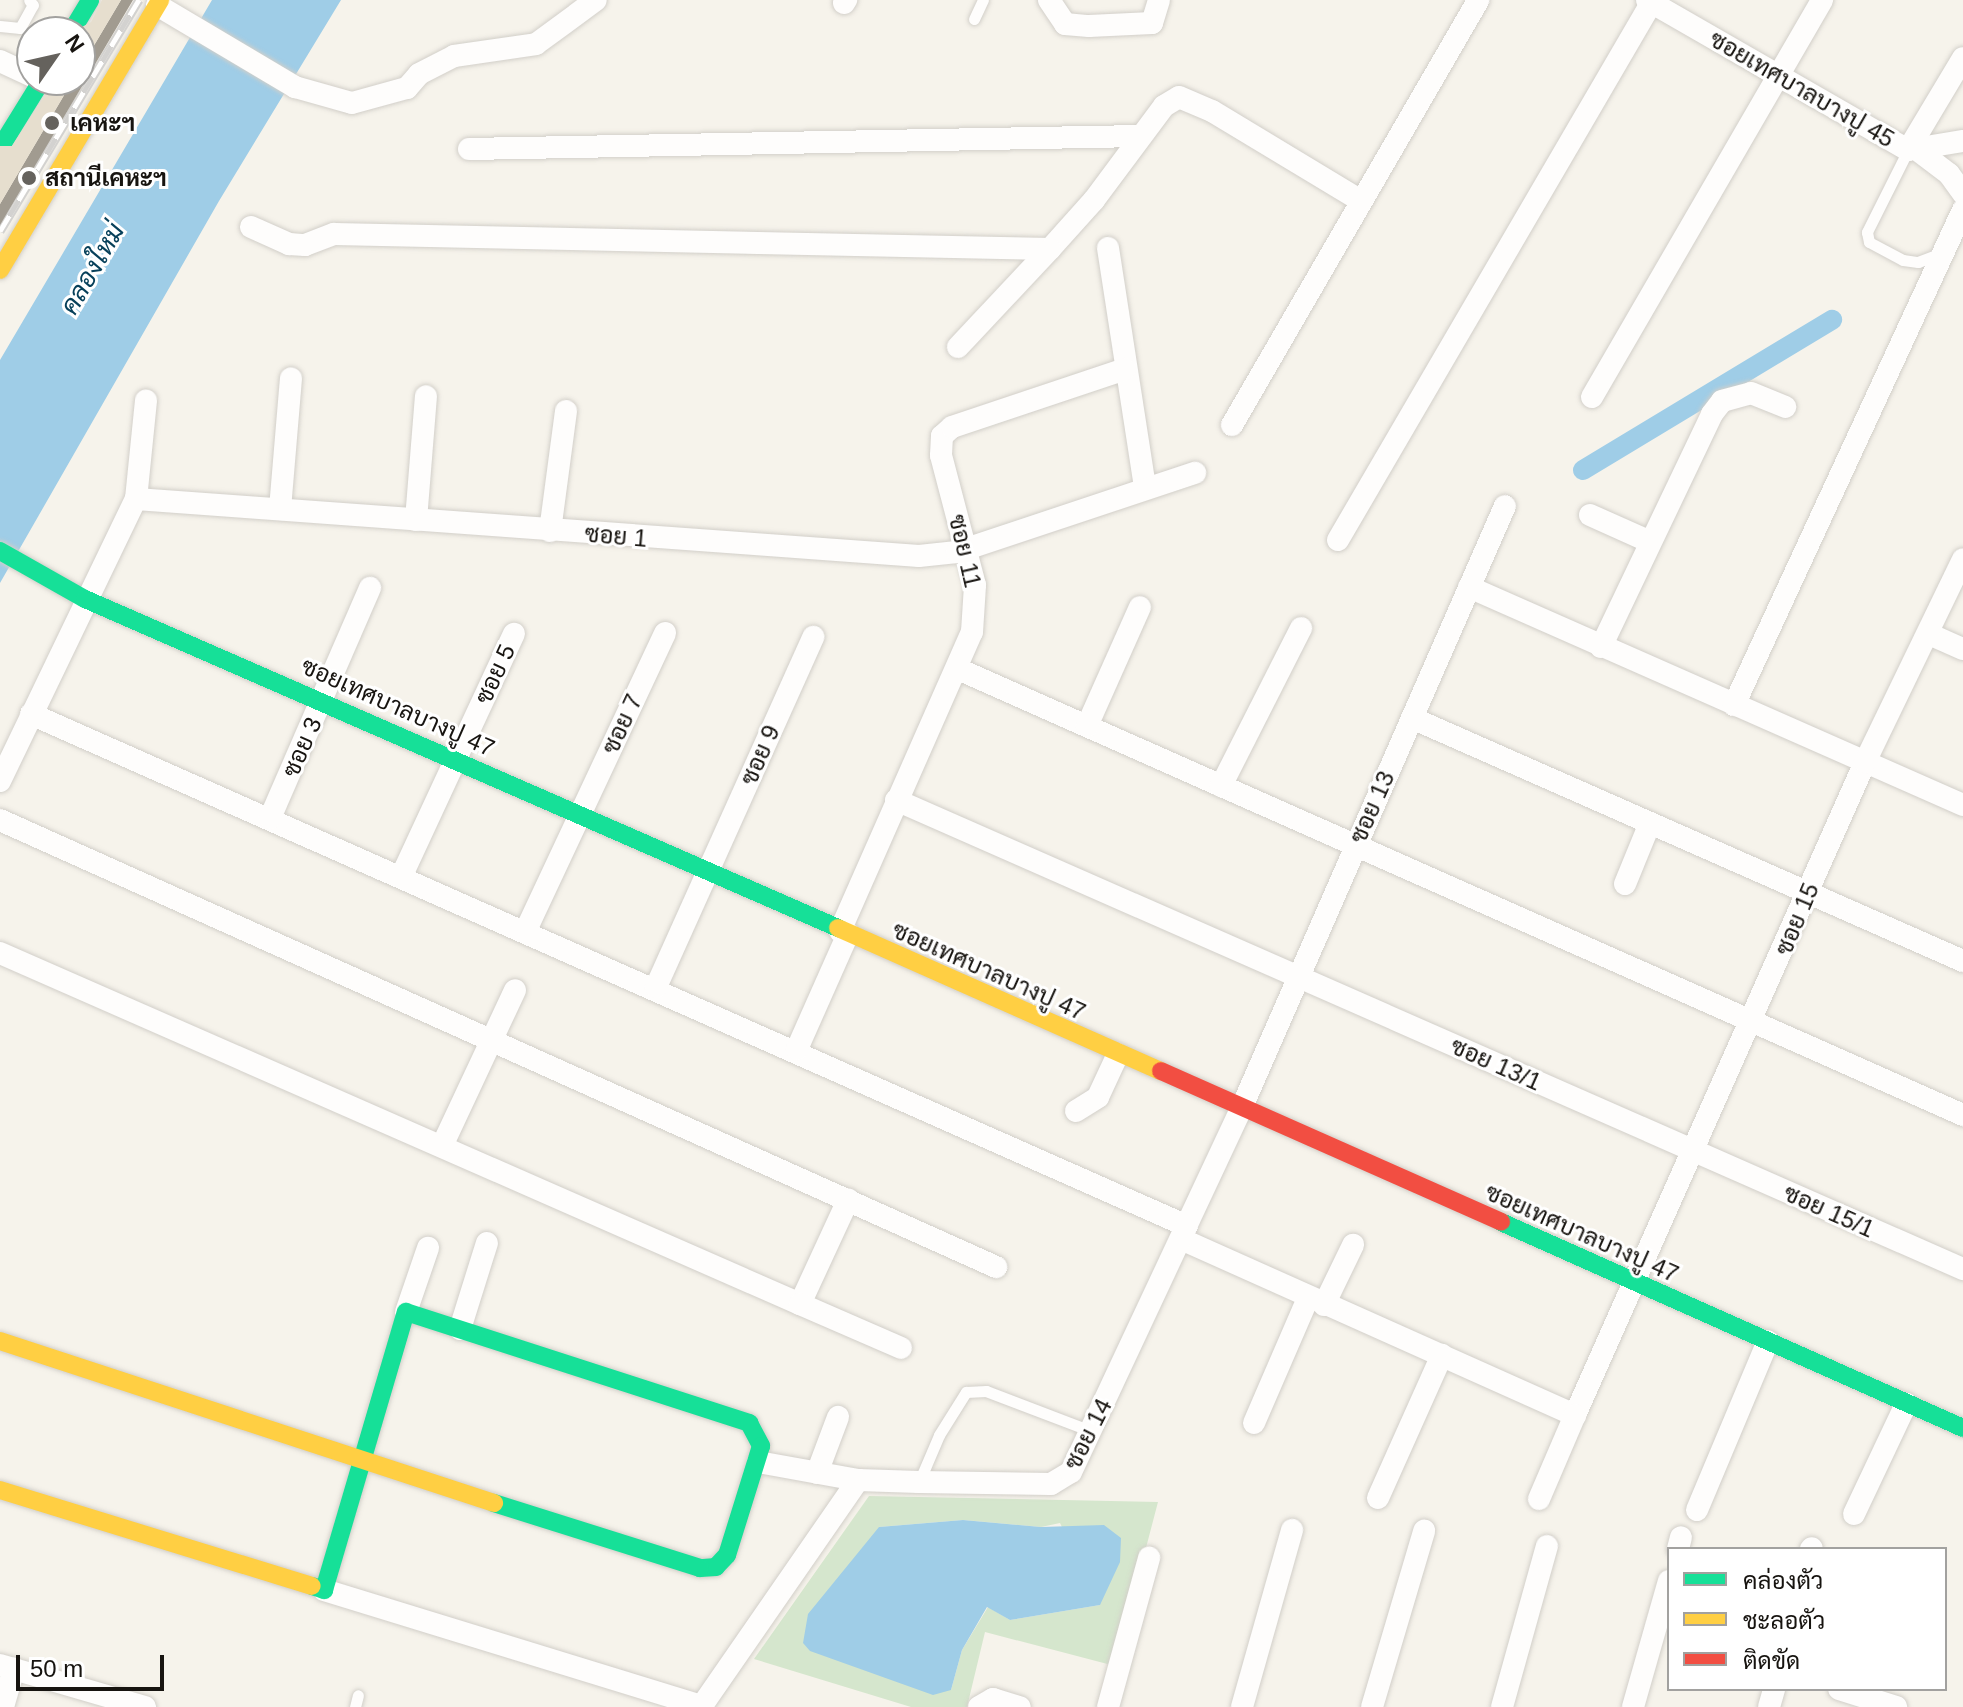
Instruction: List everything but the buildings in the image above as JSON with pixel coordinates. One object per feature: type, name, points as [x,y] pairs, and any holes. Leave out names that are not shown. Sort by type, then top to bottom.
[{"type":"main road","points":[[0,270],[159,3]]},
{"type":"main road","points":[[0,148],[32,96]]},
{"type":"main road","name":"ซอยเทศบาลบางปู 47","points":[[0,551],[85,599],[323,699],[1963,1428]]},
{"type":"main road","points":[[0,1341],[362,1461],[709,1569],[727,1555],[758,1462],[760,1437],[749,1423],[406,1312],[362,1461],[324,1590],[0,1490]]},
{"type":"street","points":[[159,3],[295,87],[331,101],[389,96],[438,61],[536,44],[596,0]]},
{"type":"street","points":[[1049,0],[1065,24],[1089,26],[1152,23],[1159,0]]},
{"type":"street","points":[[1232,425],[1478,0]]},
{"type":"street","points":[[1592,397],[1822,0]]},
{"type":"street","points":[[1338,540],[1650,1]]},
{"type":"street","name":"ซอยเทศบาลบางปู 45","points":[[1650,1],[1914,151],[1963,141]]},
{"type":"street","points":[[1963,58],[1914,151],[1949,174],[1963,193]]},
{"type":"street","points":[[958,347],[1094,200],[1164,106],[1189,99],[1361,201]]},
{"type":"street","points":[[469,149],[1140,136]]},
{"type":"street","points":[[1734,705],[1963,210]]},
{"type":"street","points":[[251,227],[297,244],[334,234],[1050,249]]},
{"type":"street","points":[[1108,248],[1145,488]]},
{"type":"street","name":"ซอย 11","points":[[797,1049],[896,800],[958,669],[977,607],[967,548],[941,455],[942,436],[952,427],[1125,369]]},
{"type":"street","points":[[280,509],[291,378]]},
{"type":"street","points":[[1601,647],[1697,439],[1722,401],[1751,393],[1785,407]]},
{"type":"street","points":[[416,520],[426,396]]},
{"type":"street","points":[[0,781],[85,599],[136,499],[146,401]]},
{"type":"street","points":[[550,531],[566,411]]},
{"type":"street","name":"ซอย 1","points":[[136,499],[919,556],[967,548],[1195,473]]},
{"type":"street","name":"ซอย 13","points":[[1241,1109],[1297,975],[1505,506]]},
{"type":"street","points":[[1590,515],[1648,541]]},
{"type":"street","name":"ซอย 15","points":[[1539,1499],[1753,1023],[1865,762],[1963,559]]},
{"type":"street","points":[[1469,587],[1963,805]]},
{"type":"street","name":"ซอย 3","points":[[270,818],[370,588]]},
{"type":"street","points":[[1087,726],[1140,607]]},
{"type":"street","points":[[1221,786],[1301,628]]},
{"type":"street","name":"ซอย 7","points":[[526,930],[665,633]]},
{"type":"street","name":"ซอย 5","points":[[402,875],[514,634]]},
{"type":"street","points":[[1929,634],[1963,649]]},
{"type":"street","name":"ซอย 9","points":[[656,987],[813,637]]},
{"type":"street","points":[[958,669],[1963,1115]]},
{"type":"street","points":[[31,714],[797,1049],[1184,1232],[1316,1302],[1575,1415]]},
{"type":"street","points":[[1412,718],[1963,961]]},
{"type":"street","name":"ซอย 13/1","points":[[896,800],[1695,1152]]},
{"type":"street","points":[[0,820],[996,1267]]},
{"type":"street","points":[[1625,884],[1650,823]]},
{"type":"street","points":[[0,953],[901,1348]]},
{"type":"street","points":[[442,1146],[515,990]]},
{"type":"street","points":[[1076,1111],[1098,1097],[1118,1054]]},
{"type":"street","name":"ซอย 14","points":[[758,1462],[858,1480],[1059,1483],[1071,1472],[1091,1431],[1241,1109]]},
{"type":"street","name":"ซอย 15/1","points":[[1695,1152],[1963,1269]]},
{"type":"street","points":[[800,1304],[848,1200]]},
{"type":"street","points":[[460,1329],[487,1243]]},
{"type":"street","points":[[1254,1423],[1316,1302],[1353,1245]]},
{"type":"street","points":[[406,1312],[428,1248]]},
{"type":"street","points":[[1697,1510],[1768,1341]]},
{"type":"street","points":[[1378,1498],[1442,1355]]},
{"type":"street","points":[[1854,1514],[1906,1404]]},
{"type":"street","points":[[817,1473],[838,1417]]},
{"type":"street","points":[[324,1590],[701,1707],[858,1480]]},
{"type":"street","points":[[1242,1707],[1292,1530]]},
{"type":"street","points":[[1372,1707],[1424,1531]]},
{"type":"street","points":[[1502,1707],[1547,1546]]},
{"type":"street","points":[[1108,1707],[1149,1558]]},
{"type":"street","points":[[1633,1707],[1667,1588]]},
{"type":"street","points":[[3,1707],[7,1667],[145,1707]]},
{"type":"street","points":[[1847,1691],[1889,1702]]},
{"type":"street","points":[[979,1707],[993,1699],[1020,1707]]},
{"type":"lane","points":[[0,26],[20,28],[33,5],[29,0]]},
{"type":"lane","points":[[974,19],[983,0]]},
{"type":"lane","points":[[1914,151],[1867,232],[1869,242],[1918,262],[1944,251]]},
{"type":"lane","points":[[919,1482],[939,1435],[966,1392],[986,1391],[1091,1431]]},
{"type":"green space","points":[[869,1496],[1158,1502],[1115,1666],[985,1632],[967,1707],[911,1707],[754,1659]],"holes":[[[963,1520],[1041,1527],[1060,1523],[1100,1605],[1010,1620],[988,1607],[962,1650],[951,1690],[879,1527]]]},
{"type":"water","name":"คลองใหม่","points":[[212,0],[341,0],[219,201],[0,583],[0,360]]},
{"type":"water","points":[[963,1520],[1041,1527],[1104,1525],[1121,1538],[1120,1562],[1100,1605],[1010,1620],[987,1607],[962,1650],[951,1690],[933,1695],[810,1651],[803,1643],[808,1614],[879,1527]]},
{"type":"waterway","points":[[1583,470],[1832,320]]},
{"type":"railway","points":[[0,231],[139,0]]},
{"type":"traffic: fast","points":[[80,16],[90,0]]},
{"type":"traffic: fast","points":[[0,148],[32,96]]},
{"type":"traffic: fast","points":[[0,551],[85,599],[838,928]]},
{"type":"traffic: fast","points":[[1501,1222],[1963,1428]]},
{"type":"traffic: fast","points":[[312,1586],[324,1590],[406,1312],[749,1423],[761,1446],[727,1555],[716,1567],[700,1568],[494,1503]]},
{"type":"traffic: slow","points":[[0,270],[160,0]]},
{"type":"traffic: slow","points":[[838,928],[1161,1071]]},
{"type":"traffic: slow","points":[[0,1341],[494,1503]]},
{"type":"traffic: slow","points":[[0,1490],[312,1586]]},
{"type":"traffic: jam","points":[[1161,1071],[1501,1222]]},
{"type":"place","name":"เคหะฯ","points":[[52,123]]},
{"type":"place","name":"สถานีเคหะฯ","points":[[29,178]]}]
